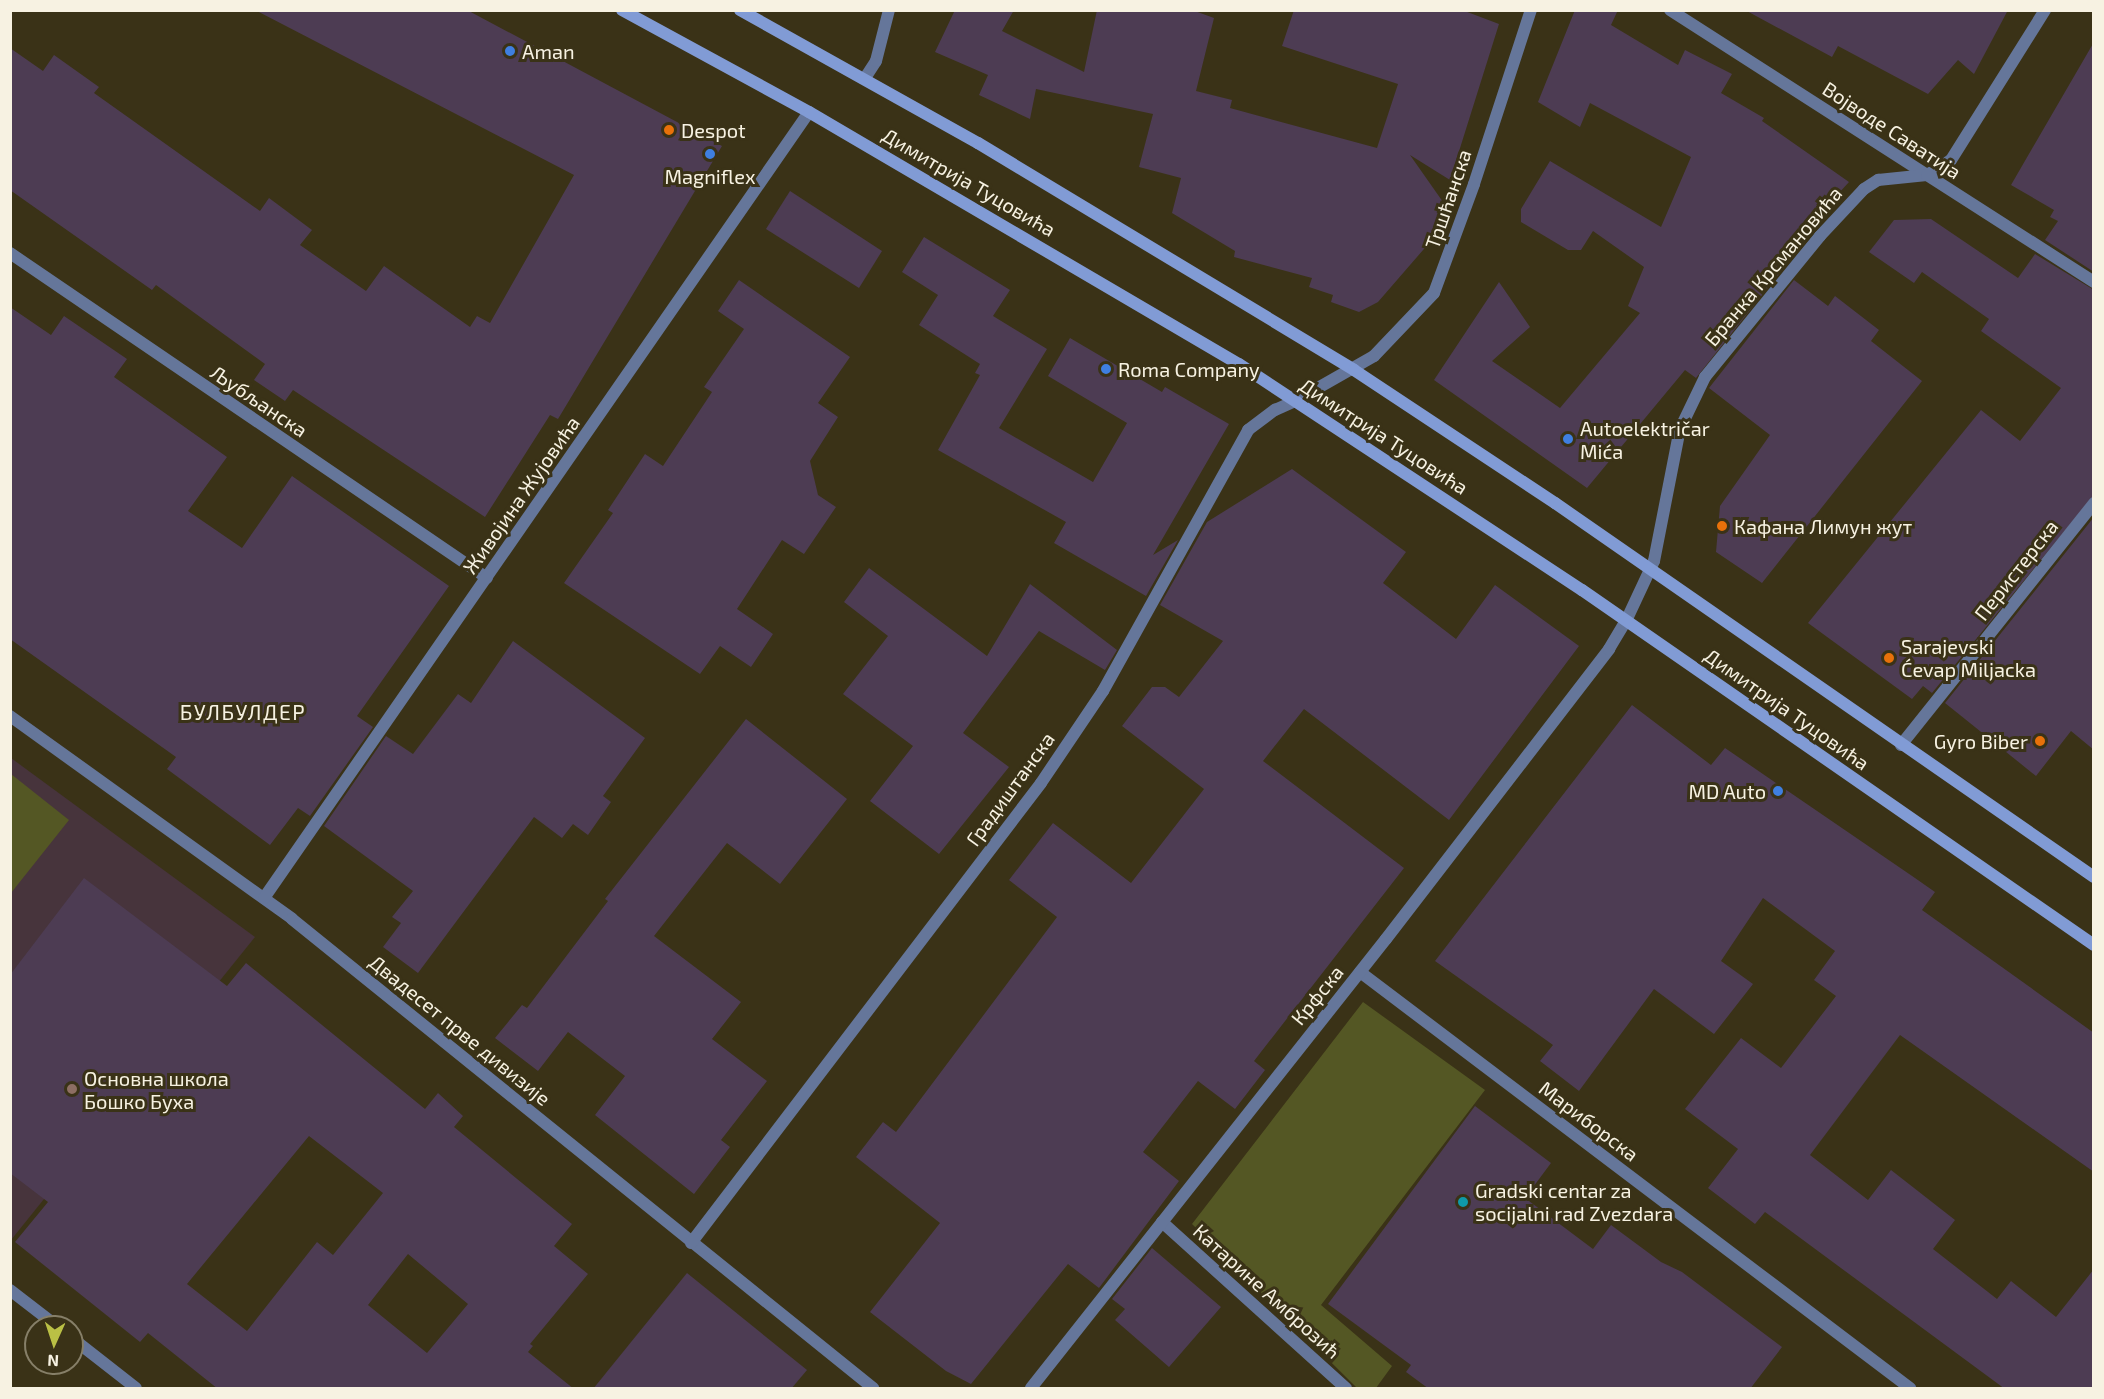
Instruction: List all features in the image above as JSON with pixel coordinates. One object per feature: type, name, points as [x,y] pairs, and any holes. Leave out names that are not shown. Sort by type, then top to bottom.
[{"type":"main road","name":"Димитрија Туцовића","points":[[622,10],[809,112],[1042,246],[1295,401],[1626,621],[2094,945]]},
{"type":"main road","name":"Димитрија Туцовића","points":[[740,10],[865,78],[1215,284],[1354,370],[1651,570],[2094,877]]},
{"type":"street","points":[[865,78],[880,51],[889,10]]},
{"type":"street","name":"Тршћанска","points":[[1354,370],[1395,338],[1439,284],[1531,10]]},
{"type":"street","name":"Војводе Саватија","points":[[1670,10],[2094,282]]},
{"type":"street","name":"Бранка Крсмановића","points":[[1626,621],[1651,570],[1680,429],[1705,377],[1856,196],[1878,180],[1927,175],[1959,152],[2045,10]]},
{"type":"street","name":"Живојина Жујовића","points":[[264,898],[809,112]]},
{"type":"street","name":"Љубљанска","points":[[10,253],[487,578]]},
{"type":"street","name":"Градиштанска","points":[[691,1243],[1041,783],[1103,691],[1248,430],[1275,410],[1354,370]]},
{"type":"street","name":"Перистерска","points":[[1901,745],[2094,503]]},
{"type":"street","name":"Крфска","points":[[1031,1389],[1360,972],[1609,649],[1626,621]]},
{"type":"street","name":"Двадесет прве дивизије","points":[[10,716],[264,898],[873,1389]]},
{"type":"street","name":"Мариборска","points":[[1360,972],[1910,1389]]},
{"type":"street","name":"Катарине Амброзић","points":[[1162,1222],[1346,1389]]},
{"type":"street","points":[[10,1290],[42,1315]]},
{"type":"street","points":[[84,1348],[136,1389]]},
{"type":"shaded area","name":"Основна школа Бошко Буха","points":[[11,758],[255,937],[11,1240]]},
{"type":"green space","points":[[11,774],[69,820],[11,893]]},
{"type":"green space","points":[[1363,1002],[1485,1090],[1321,1305],[1392,1366],[1376,1388],[1357,1388],[1192,1224]]},
{"type":"building","points":[[255,10],[467,10],[722,146],[558,419],[550,415],[485,517],[293,390],[285,401],[254,380],[265,364],[156,285],[152,290],[10,190],[10,48],[43,71],[54,55],[99,87],[94,93],[260,211],[269,198],[312,230],[300,245],[366,291],[384,266],[470,327],[477,316],[490,323],[574,175]]},
{"type":"building","points":[[955,10],[1014,10],[1002,31],[1084,72],[1097,10],[1192,10],[1214,18],[1196,91],[1232,100],[1230,108],[1377,148],[1398,84],[1282,46],[1294,10],[1462,10],[1499,24],[1450,180],[1410,155],[1443,202],[1430,242],[1378,302],[1359,312],[1331,302],[1333,295],[1309,287],[1312,278],[1234,257],[1235,251],[1172,213],[1181,178],[1139,167],[1153,114],[1036,89],[1030,119],[979,95],[988,75],[935,52]]},
{"type":"building","points":[[1575,10],[1618,10],[1611,25],[1678,65],[1685,50],[1732,74],[1721,93],[1764,118],[1762,121],[1849,182],[1774,264],[1782,270],[1696,378],[1685,370],[1587,488],[1434,380],[1499,282],[1530,327],[1492,361],[1560,408],[1640,313],[1628,306],[1644,267],[1593,231],[1581,250],[1568,250],[1521,222],[1521,209],[1550,161],[1661,227],[1691,157],[1590,103],[1580,127],[1538,102]]},
{"type":"building","points":[[1745,10],[2008,10],[1974,74],[1958,60],[1928,94],[1838,46],[1832,57]]},
{"type":"building","points":[[2094,42],[2094,272],[2045,240],[2058,221],[2050,217],[2054,210],[2011,185]]},
{"type":"building","points":[[790,191],[882,251],[859,288],[766,229]]},
{"type":"building","points":[[1931,219],[2018,278],[2035,254],[2094,290],[2094,495],[1932,693],[1923,686],[1912,699],[1808,623],[1981,410],[2020,441],[2061,388],[1981,331],[1989,319],[1922,272],[1914,283],[1869,252],[1894,220]]},
{"type":"building","points":[[924,237],[1010,290],[993,316],[1047,349],[999,428],[1093,482],[1127,423],[1048,376],[1070,338],[1162,392],[1165,387],[1229,424],[1153,555],[1178,540],[1146,596],[1054,543],[1066,522],[938,450],[980,375],[975,373],[980,364],[919,325],[938,295],[902,272]]},
{"type":"building","points":[[739,280],[850,357],[818,403],[838,417],[810,461],[818,495],[836,507],[804,554],[782,540],[737,609],[773,634],[751,667],[720,646],[700,674],[564,583],[613,513],[608,510],[645,454],[663,466],[712,392],[704,387],[744,329],[718,311]]},
{"type":"building","points":[[1794,280],[1828,306],[1835,296],[1879,330],[1871,341],[1922,381],[1762,583],[1716,552],[1720,506],[1770,435],[1709,388]]},
{"type":"building","points":[[10,307],[51,335],[64,316],[127,359],[114,377],[227,457],[188,511],[242,548],[292,476],[449,586],[357,716],[373,727],[310,816],[298,808],[270,845],[167,769],[176,757],[10,639]]},
{"type":"building","points":[[1292,469],[1406,552],[1383,583],[1456,639],[1495,585],[1579,646],[1449,820],[1304,709],[1263,761],[1404,868],[1254,1061],[1265,1070],[1235,1109],[1198,1081],[1143,1152],[1179,1181],[1099,1288],[1068,1264],[971,1384],[946,1371],[870,1312],[940,1223],[856,1157],[883,1122],[896,1132],[1057,917],[1009,880],[1053,823],[1131,883],[1204,789],[1122,726],[1152,687],[1165,687],[1179,697],[1223,641],[1160,605],[1207,522]]},
{"type":"building","points":[[2094,517],[2094,750],[2071,731],[2036,776],[1945,703]]},
{"type":"building","points":[[869,568],[987,656],[1030,584],[1117,650],[1105,670],[1039,631],[963,733],[1009,767],[939,854],[870,801],[913,746],[843,694],[888,636],[844,602]]},
{"type":"building","points":[[513,641],[645,738],[603,796],[611,802],[588,835],[573,824],[562,838],[534,817],[418,973],[383,947],[401,923],[392,917],[413,891],[324,826],[386,736],[413,754],[458,694],[471,703]]},
{"type":"building","points":[[1632,705],[1711,765],[1725,748],[1935,892],[1922,910],[2094,1033],[2094,1172],[1900,1035],[1810,1155],[1868,1200],[1891,1170],[1955,1220],[1933,1249],[1997,1299],[2011,1281],[2056,1317],[2094,1269],[2094,1389],[2005,1389],[1765,1212],[1755,1224],[1708,1188],[1738,1149],[1685,1109],[1741,1038],[1781,1068],[1836,996],[1814,980],[1835,951],[1763,898],[1721,961],[1753,984],[1714,1034],[1654,989],[1579,1091],[1540,1061],[1553,1045],[1435,961]]},
{"type":"building","points":[[746,719],[847,799],[780,884],[727,843],[654,936],[741,1002],[712,1039],[767,1081],[721,1140],[730,1147],[694,1194],[595,1115],[625,1076],[568,1032],[538,1071],[495,1038],[522,1005],[527,1008],[608,901],[605,899]]},
{"type":"building","points":[[84,878],[227,986],[246,963],[425,1109],[438,1093],[463,1116],[454,1127],[572,1224],[554,1246],[588,1274],[530,1344],[533,1346],[528,1352],[574,1389],[218,1389],[148,1333],[140,1342],[15,1242],[48,1202],[10,1173],[10,975]],"holes":[[[309,1136],[383,1193],[333,1255],[317,1242],[247,1331],[187,1284]],[[408,1254],[468,1304],[427,1353],[368,1305]]]},
{"type":"building","points":[[1475,1106],[1551,1163],[1525,1198],[1593,1249],[1611,1225],[1661,1262],[1682,1272],[1782,1347],[1750,1389],[1429,1389],[1406,1372],[1411,1365],[1328,1304]]},
{"type":"building","points":[[1152,1248],[1221,1307],[1169,1367],[1115,1320],[1125,1309],[1112,1299]]},
{"type":"building","points":[[687,1273],[807,1370],[791,1389],[593,1389]]},
{"type":"place","name":"Aman","points":[[510,51]]},
{"type":"place","name":"Despot","points":[[669,130]]},
{"type":"place","name":"Magniflex","points":[[710,154]]},
{"type":"place","name":"Roma Company","points":[[1106,369]]},
{"type":"place","name":"Autoelektričar Mića","points":[[1568,439]]},
{"type":"place","name":"Кафана Лимун жут","points":[[1722,526]]},
{"type":"place","name":"Sarajevski Ćevap Miljacka","points":[[1889,658]]},
{"type":"place","name":"Gyro Biber","points":[[2040,741]]},
{"type":"place","name":"MD Auto","points":[[1778,791]]},
{"type":"place","name":"Основна школа Бошко Буха","points":[[72,1089]]},
{"type":"place","name":"Gradski centar za socijalni rad Zvezdara","points":[[1463,1202]]},
{"type":"district","name":"БУЛБУЛДЕР","points":[[243,712]]}]
